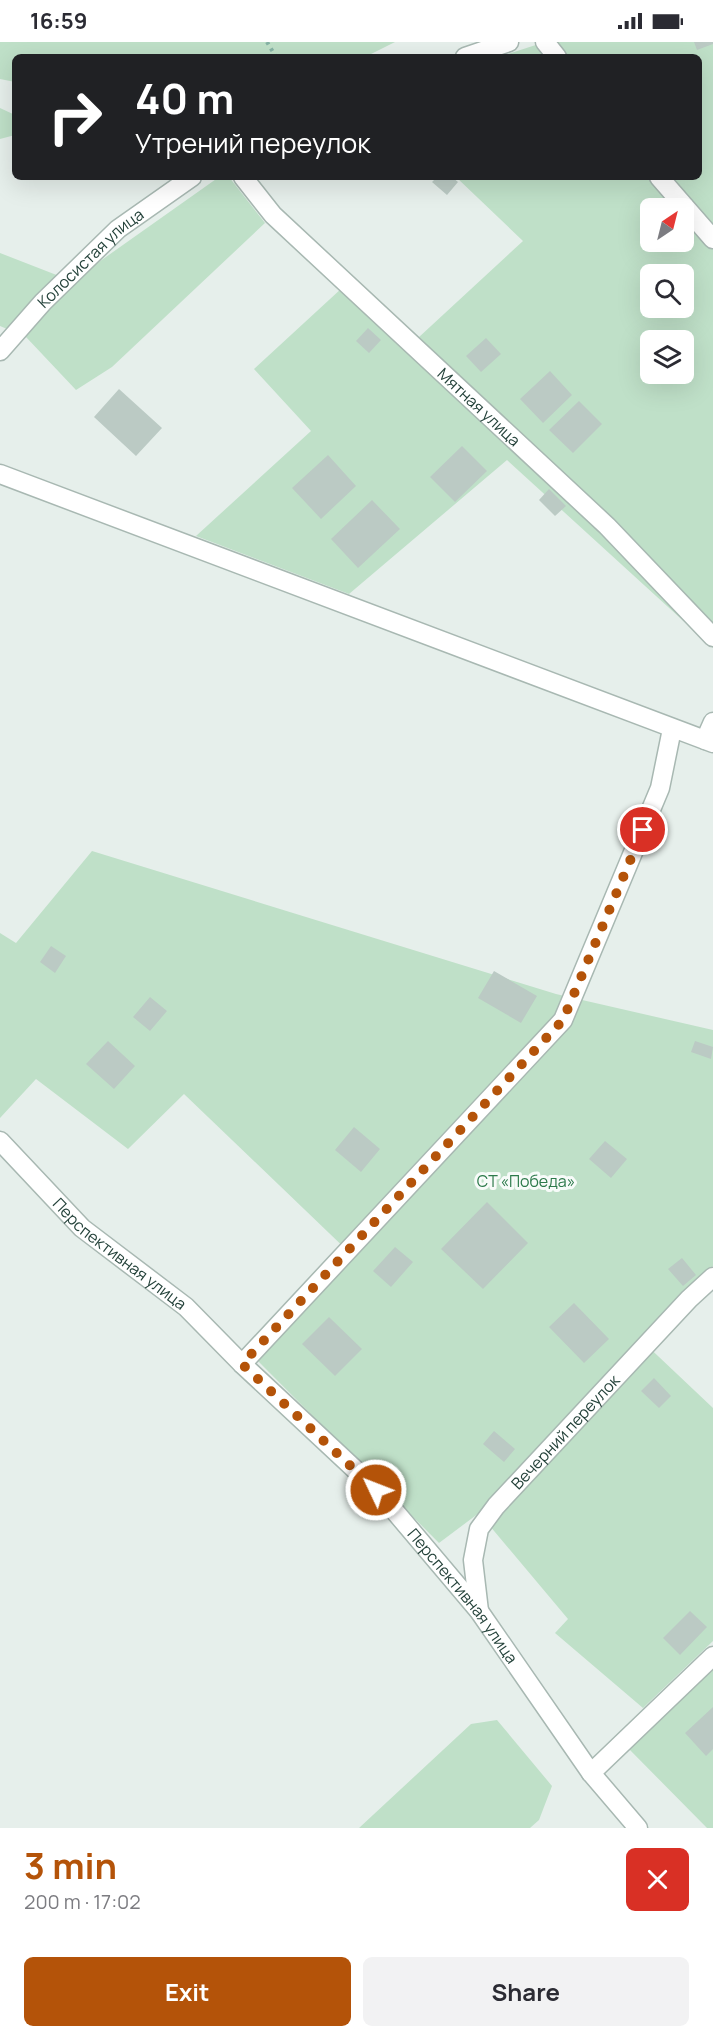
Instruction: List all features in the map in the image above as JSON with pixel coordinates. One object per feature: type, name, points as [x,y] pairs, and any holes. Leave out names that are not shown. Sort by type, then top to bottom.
[{"type":"street","points":[[474,54],[509,42]]},
{"type":"street","points":[[545,42],[555,54]]},
{"type":"street","name":"Колосистая улица","points":[[0,351],[43,302],[118,229],[188,180]]},
{"type":"street","name":"Мятная улица","points":[[245,180],[273,215],[608,526],[713,637]]},
{"type":"street","points":[[662,180],[713,239]]},
{"type":"street","points":[[0,474],[709,742],[713,722]]},
{"type":"street","points":[[242,1364],[563,1020],[660,788],[672,729]]},
{"type":"street","name":"Перспективная улица","points":[[0,1141],[82,1228],[186,1307],[242,1364],[376,1490],[479,1611],[591,1773],[638,1828]]},
{"type":"street","name":"Вечерний переулок","points":[[479,1611],[473,1560],[478,1529],[496,1506],[689,1299],[713,1277]]},
{"type":"street","points":[[591,1773],[713,1656]]},
{"type":"green space","points":[[0,42],[395,42],[371,54],[12,54],[12,81],[0,79]]},
{"type":"green space","points":[[545,42],[713,42],[713,648],[507,460],[349,594],[196,536],[311,431],[254,369],[342,288],[405,350],[523,241],[459,180],[702,180],[702,54],[508,54]]},
{"type":"green space","points":[[0,108],[12,114],[12,136],[0,139]]},
{"type":"green space","points":[[215,180],[231,180],[265,223],[112,367],[76,390],[26,337],[0,326],[0,253],[72,281]]},
{"type":"green space","name":"СТ «Победа»","points":[[92,851],[556,994],[713,1030],[713,1266],[640,1339],[713,1408],[713,1641],[643,1708],[555,1633],[568,1619],[479,1513],[439,1543],[257,1360],[354,1257],[184,1094],[128,1149],[36,1079],[0,1118],[0,933],[16,943]]},
{"type":"green space","points":[[713,1665],[713,1828],[707,1828],[628,1748]]},
{"type":"green space","points":[[497,1720],[552,1786],[539,1820],[530,1828],[359,1828],[471,1724]]},
{"type":"building","points":[[694,42],[713,42],[713,44],[697,50]]},
{"type":"building","points":[[434,180],[456,180],[458,182],[447,195],[432,182]]},
{"type":"building","points":[[368,328],[381,340],[369,353],[356,341]]},
{"type":"building","points":[[486,338],[501,354],[481,372],[466,356]]},
{"type":"building","points":[[550,371],[572,395],[543,423],[520,399]]},
{"type":"building","points":[[119,389],[162,428],[136,456],[94,417]]},
{"type":"building","points":[[579,401],[602,424],[573,453],[549,430]]},
{"type":"building","points":[[462,446],[487,471],[455,502],[430,477]]},
{"type":"building","points":[[328,455],[356,486],[321,519],[292,488]]},
{"type":"building","points":[[549,489],[566,506],[555,516],[539,500]]},
{"type":"building","points":[[372,500],[400,529],[358,568],[331,539]]},
{"type":"building","points":[[51,946],[66,956],[55,973],[40,962]]},
{"type":"building","points":[[494,971],[537,996],[521,1023],[478,998]]},
{"type":"building","points":[[150,997],[167,1011],[150,1031],[133,1017]]},
{"type":"building","points":[[108,1041],[135,1066],[114,1089],[86,1064]]},
{"type":"building","points":[[695,1041],[713,1047],[711,1059],[691,1052]]},
{"type":"building","points":[[354,1127],[380,1149],[361,1172],[335,1150]]},
{"type":"building","points":[[605,1141],[627,1159],[611,1178],[589,1159]]},
{"type":"building","points":[[487,1202],[528,1243],[483,1289],[441,1249]]},
{"type":"building","points":[[395,1247],[413,1262],[391,1287],[373,1271]]},
{"type":"building","points":[[682,1258],[696,1275],[683,1286],[668,1269]]},
{"type":"building","points":[[574,1303],[609,1339],[584,1363],[549,1327]]},
{"type":"building","points":[[329,1317],[362,1349],[335,1376],[302,1344]]},
{"type":"building","points":[[654,1378],[671,1396],[659,1408],[641,1391]]},
{"type":"building","points":[[494,1431],[515,1449],[504,1462],[483,1444]]},
{"type":"building","points":[[690,1611],[707,1627],[680,1655],[663,1638]]},
{"type":"building","points":[[713,1707],[713,1749],[706,1756],[685,1733]]},
{"type":"route","points":[[376,1490],[242,1364],[563,1020],[643,830]]}]
